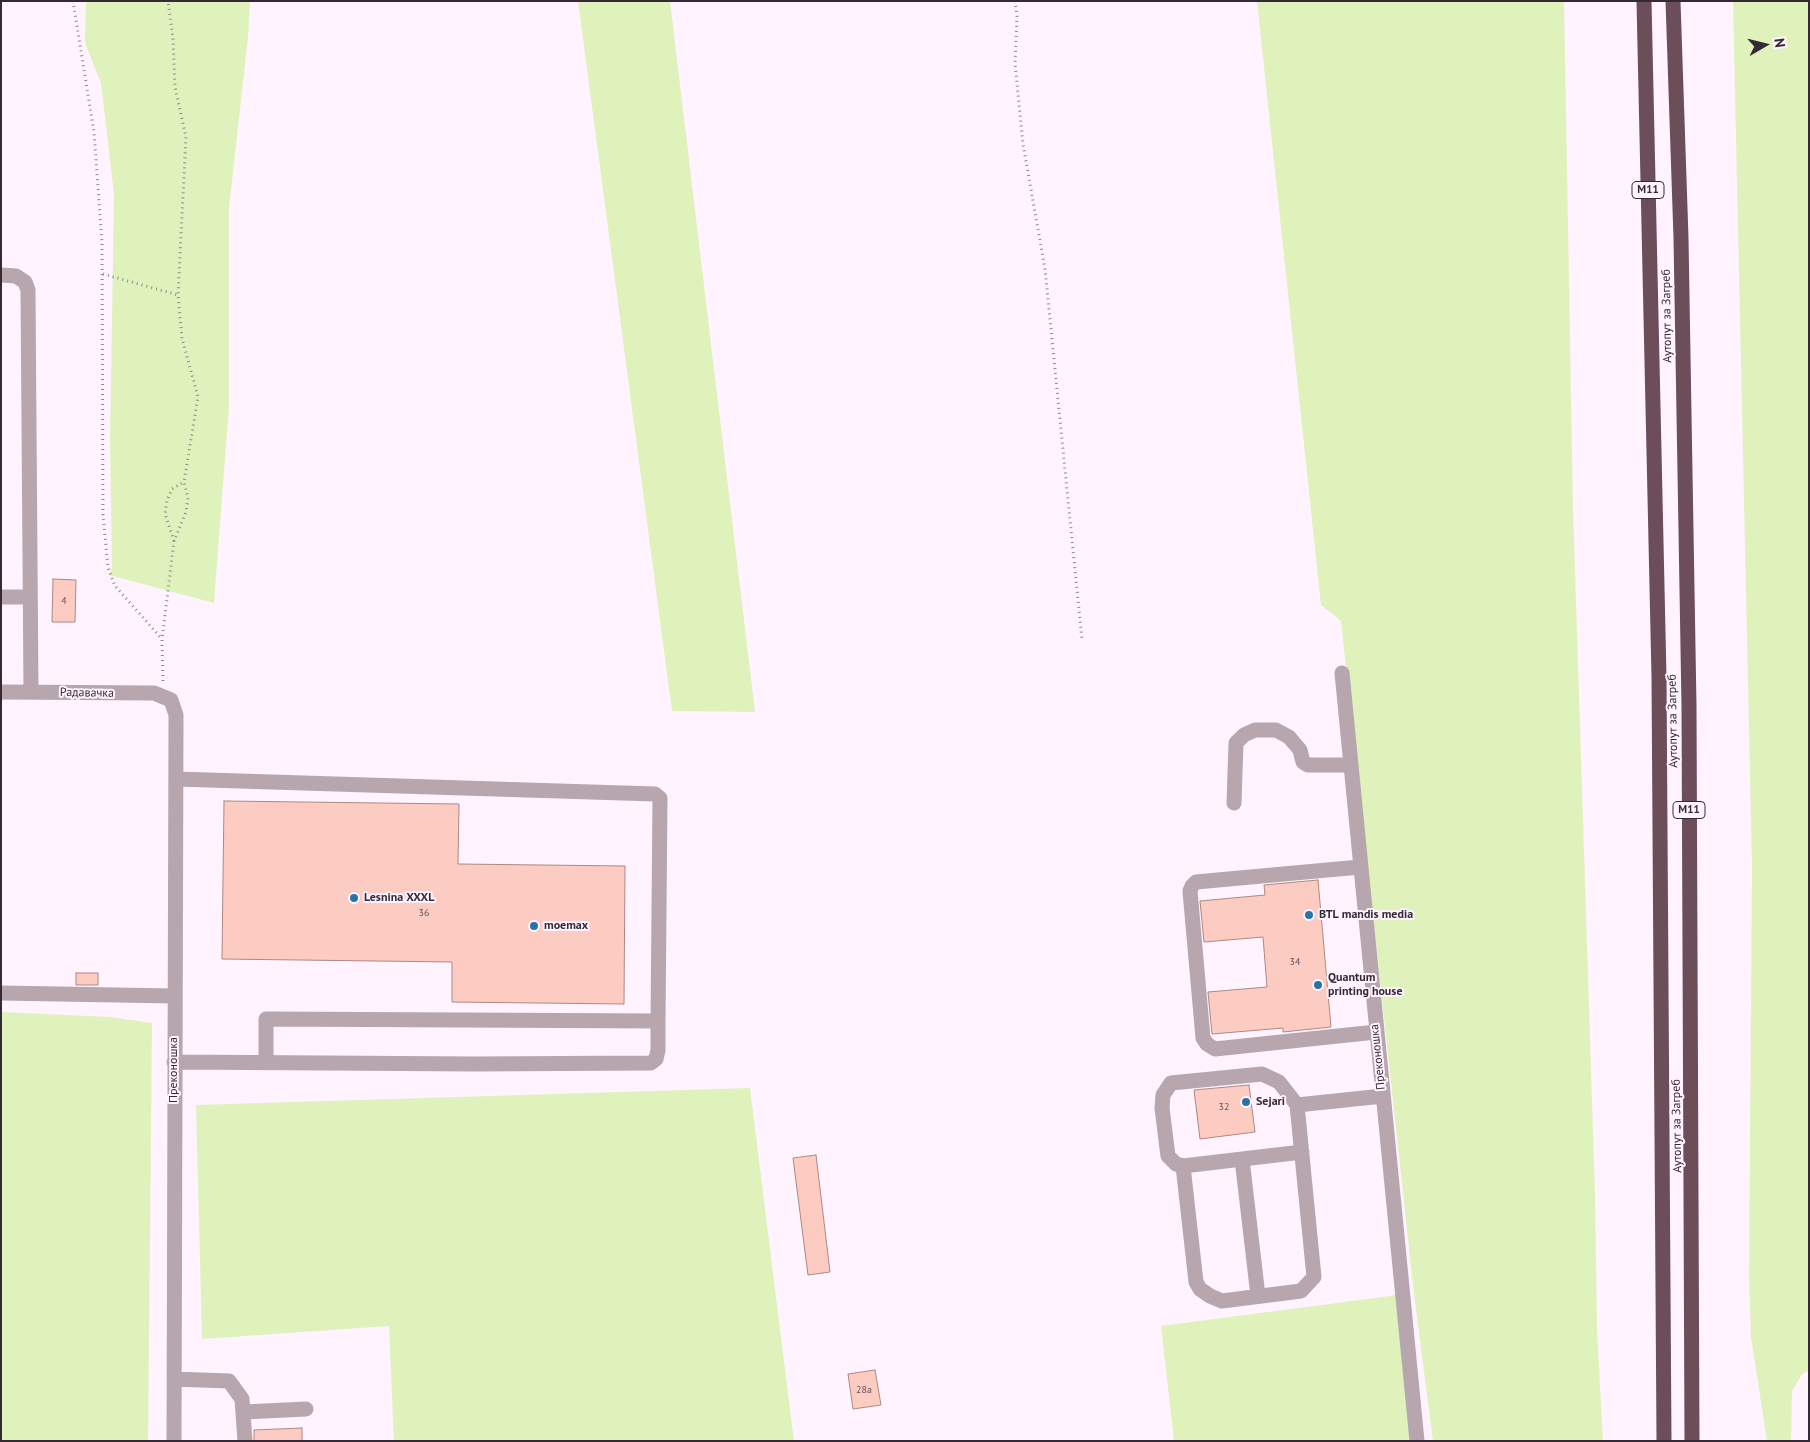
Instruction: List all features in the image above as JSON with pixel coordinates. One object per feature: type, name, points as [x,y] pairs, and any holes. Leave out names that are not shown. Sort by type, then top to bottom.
[{"type":"highway","name":"Аутопут за Загреб","points":[[1644,1],[1659,648],[1664,1441]]},
{"type":"highway","name":"Аутопут за Загреб","points":[[1673,1],[1681,248],[1689,706],[1692,1441]]},
{"type":"street","points":[[1,275],[16,276],[25,282],[28,290],[31,692]]},
{"type":"street","points":[[1,597],[30,597]]},
{"type":"street","name":"Преконошка","points":[[1342,673],[1417,1441]]},
{"type":"street","name":"Радавачка","points":[[1,692],[154,693],[168,698]]},
{"type":"street","name":"Преконошка","points":[[168,698],[176,716],[174,1441]]},
{"type":"street","points":[[1234,803],[1236,743],[1244,735],[1255,730],[1276,730],[1289,737],[1300,750],[1303,762],[1308,765],[1350,764]]},
{"type":"street","points":[[174,1062],[652,1063],[656,1059],[658,1050],[660,798],[655,794],[176,779]]},
{"type":"street","points":[[1360,866],[1196,882],[1192,886],[1190,891],[1203,1038],[1207,1044],[1216,1049],[1376,1032]]},
{"type":"street","points":[[1,993],[174,996]]},
{"type":"street","points":[[266,1063],[266,1019],[658,1020]]},
{"type":"street","points":[[1183,1166],[1196,1282],[1200,1289],[1222,1301],[1301,1290],[1314,1277],[1302,1152],[1297,1105],[1279,1082],[1262,1074],[1171,1083],[1163,1095],[1162,1108],[1168,1156],[1176,1164],[1183,1166],[1302,1152]]},
{"type":"street","points":[[1297,1105],[1382,1096]]},
{"type":"street","points":[[1242,1159],[1258,1296]]},
{"type":"street","points":[[174,1379],[229,1380],[242,1399],[245,1441]]},
{"type":"street","points":[[244,1412],[306,1408]]},
{"type":"path","points":[[73,1],[94,132],[103,274],[103,515],[108,568],[115,586],[162,640]]},
{"type":"path","points":[[168,1],[173,38],[175,87],[186,138],[178,295],[182,338],[198,397],[184,482],[188,498],[186,512],[174,541],[162,640],[168,698]]},
{"type":"path","points":[[1015,1],[1017,16],[1015,63],[1022,126],[1045,269],[1082,640]]},
{"type":"path","points":[[103,274],[178,295]]},
{"type":"path","points":[[174,541],[165,514],[167,500],[172,489],[184,482]]},
{"type":"green space","points":[[86,1],[250,1],[248,37],[229,208],[229,406],[214,603],[109,575],[112,568],[110,441],[114,194],[101,83],[85,43]]},
{"type":"green space","points":[[578,1],[670,1],[755,712],[672,711]]},
{"type":"green space","points":[[1257,1],[1564,1],[1573,509],[1595,1194],[1597,1330],[1603,1441],[1433,1441],[1414,1294],[1341,621],[1321,605]]},
{"type":"green space","points":[[1733,1],[1809,1],[1809,1370],[1802,1374],[1792,1391],[1791,1441],[1767,1441],[1751,1337],[1749,1277],[1752,866]]},
{"type":"green space","points":[[1,1012],[110,1017],[152,1023],[148,1441],[1,1441]]},
{"type":"green space","points":[[750,1088],[794,1441],[394,1441],[389,1326],[202,1339],[196,1105]]},
{"type":"green space","points":[[1403,1292],[1417,1441],[1174,1441],[1161,1326],[1390,1296]]},
{"type":"building","points":[[53,579],[76,580],[75,622],[52,622]]},
{"type":"building","points":[[224,801],[459,804],[458,864],[625,866],[624,1004],[452,1002],[452,962],[222,959]]},
{"type":"building","points":[[1318,880],[1331,1027],[1283,1032],[1283,1028],[1212,1034],[1208,992],[1267,987],[1263,937],[1204,942],[1200,901],[1265,895],[1264,885]]},
{"type":"building","points":[[76,973],[98,973],[98,985],[76,985]]},
{"type":"building","points":[[1249,1085],[1255,1132],[1200,1139],[1194,1090]]},
{"type":"building","points":[[816,1155],[830,1272],[808,1275],[793,1158]]},
{"type":"building","points":[[875,1370],[881,1405],[853,1409],[848,1374]]},
{"type":"building","points":[[302,1428],[302,1441],[254,1441],[254,1430]]},
{"type":"place","name":"Lesnina XXXL","points":[[354,898]]},
{"type":"place","name":"BTL mandis media","points":[[1309,915]]},
{"type":"place","name":"moemax","points":[[534,926]]},
{"type":"place","name":"Quantum printing house","points":[[1318,985]]},
{"type":"place","name":"Sejari","points":[[1246,1102]]}]
